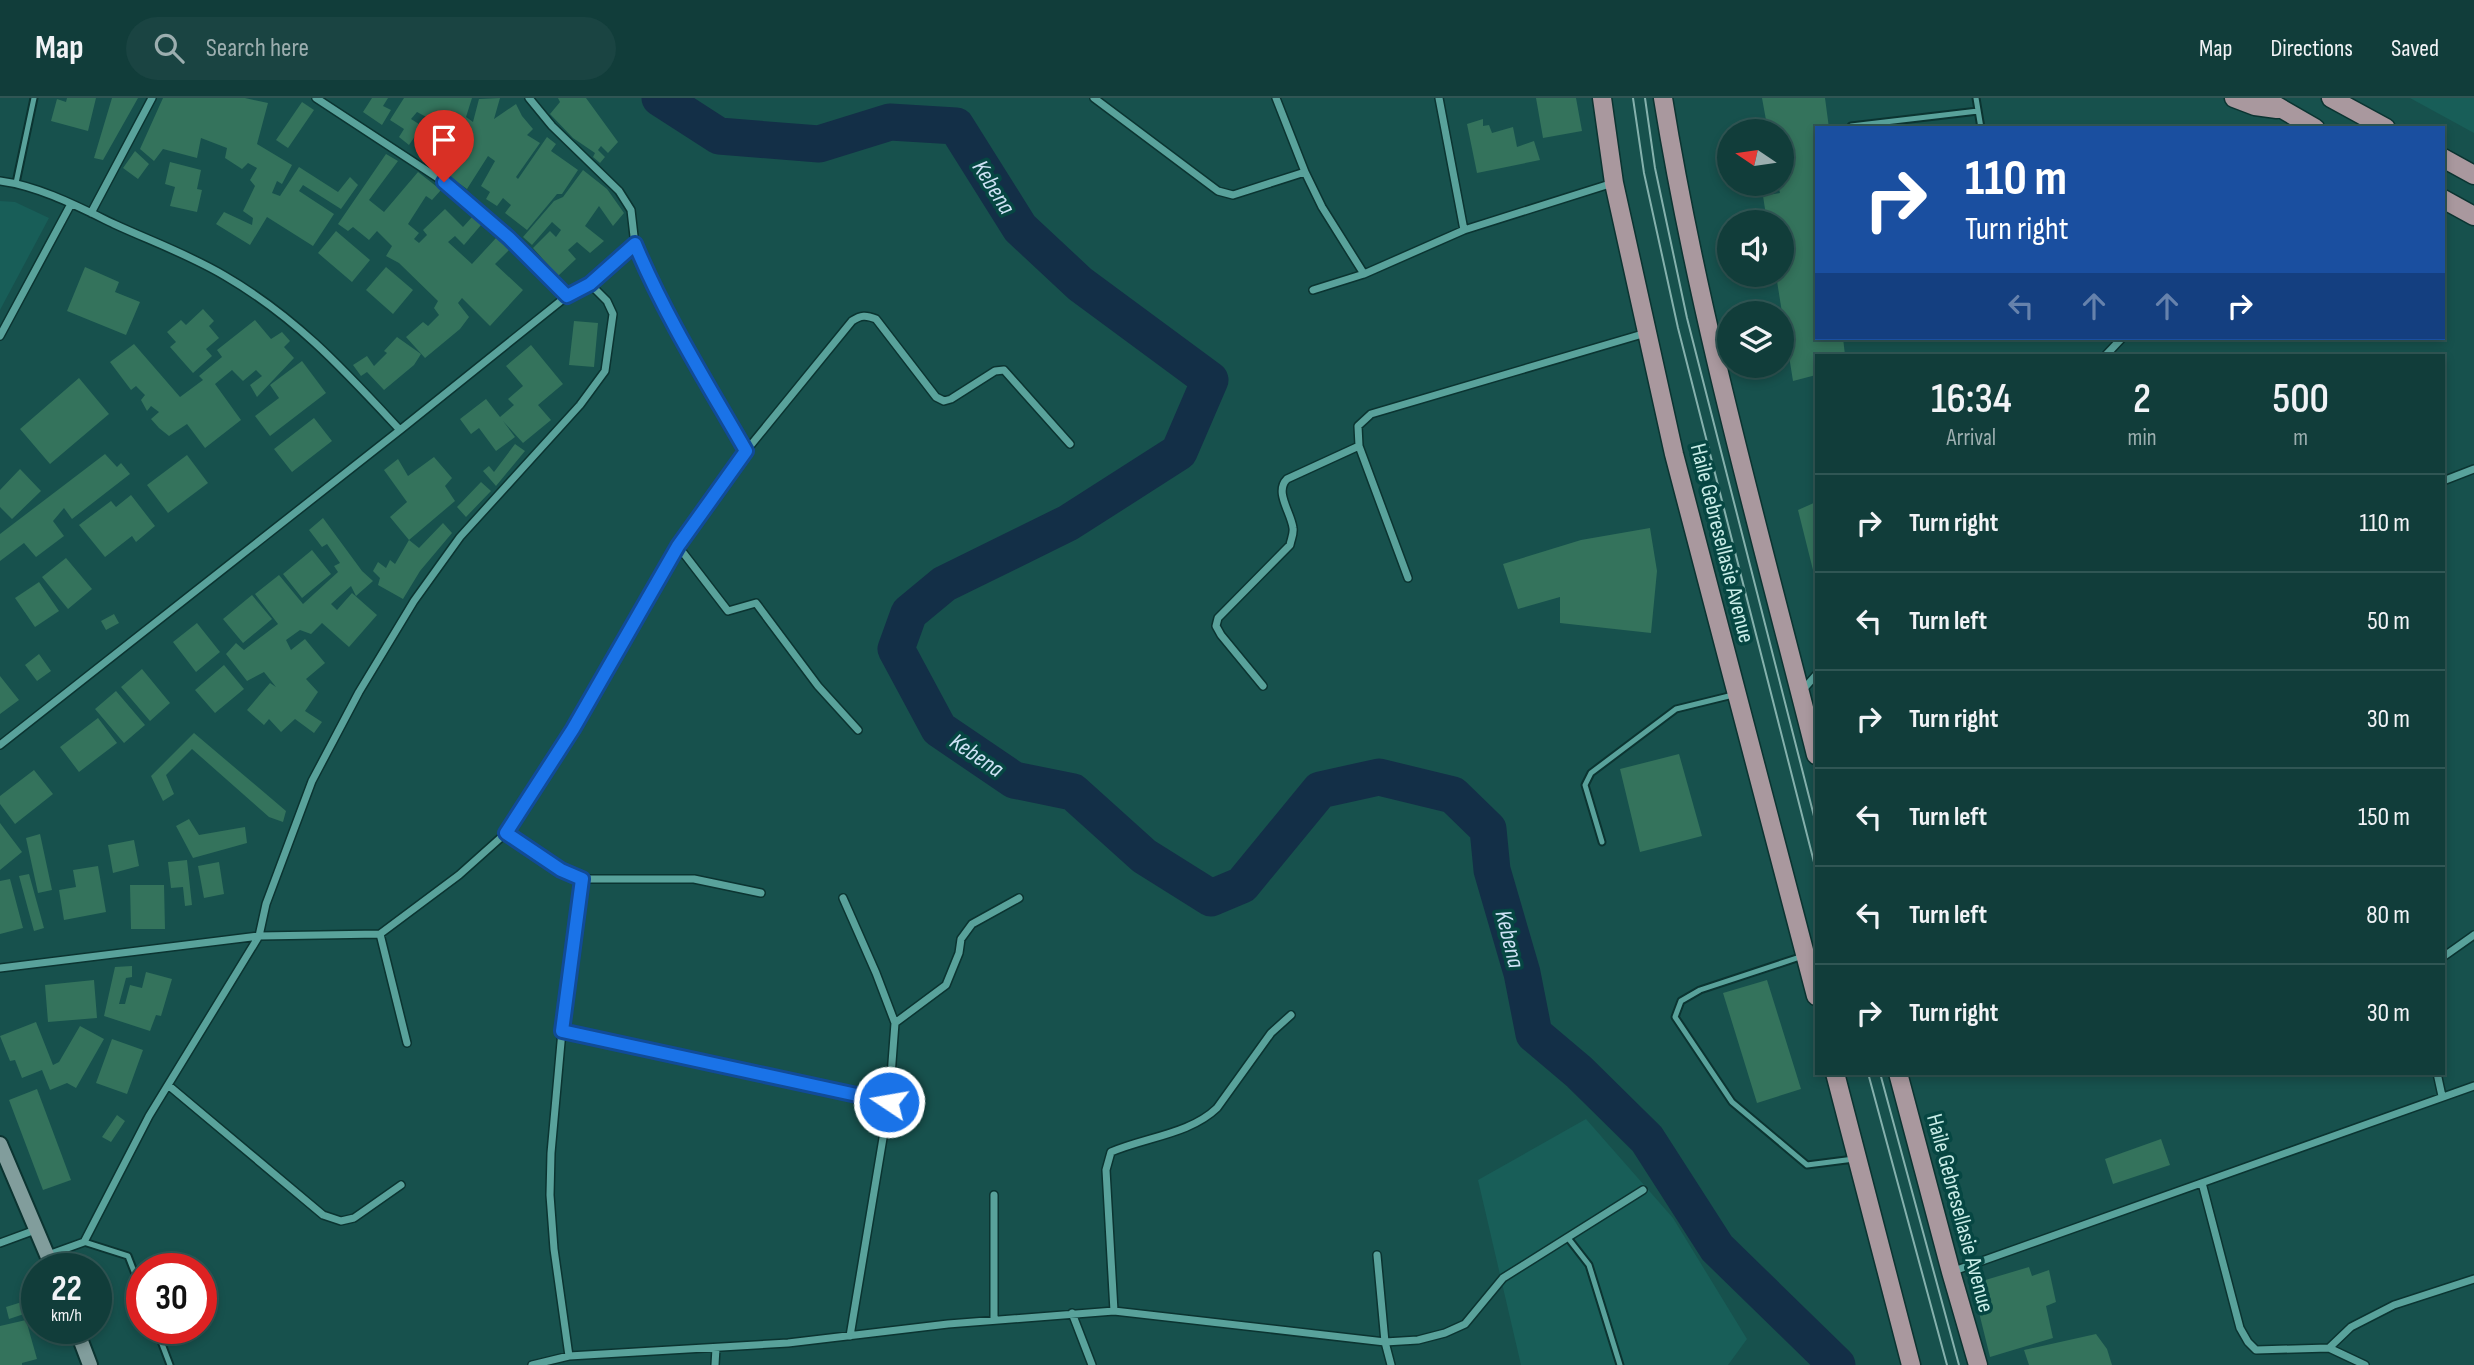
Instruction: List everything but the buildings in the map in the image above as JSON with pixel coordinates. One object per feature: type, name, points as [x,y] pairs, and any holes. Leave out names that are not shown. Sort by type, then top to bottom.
[{"type":"main road","name":"Haile Gebresellasie Avenue","points":[[1602,98],[1614,183],[1674,454],[1815,992]]},
{"type":"main road","name":"Haile Gebresellasie Avenue","points":[[1663,98],[1677,186],[1724,396],[1815,745]]},
{"type":"main road","points":[[2234,98],[2255,106],[2283,110]]},
{"type":"main road","points":[[2263,98],[2311,126]]},
{"type":"main road","points":[[2333,99],[2382,126]]},
{"type":"main road","points":[[2445,159],[2474,175]]},
{"type":"main road","points":[[2445,200],[2474,215]]},
{"type":"main road","points":[[1836,1075],[1911,1365]]},
{"type":"main road","name":"Haile Gebresellasie Avenue","points":[[1899,1075],[1978,1365]]},
{"type":"main road","points":[[0,1144],[47,1253]]},
{"type":"main road","points":[[82,1344],[90,1365]]},
{"type":"street","points":[[92,214],[152,98]]},
{"type":"street","points":[[316,98],[444,182],[509,238],[567,296]]},
{"type":"street","points":[[529,98],[552,126],[620,191],[631,209],[635,244],[647,272],[682,340],[746,451]]},
{"type":"street","points":[[1094,98],[1218,191],[1233,195],[1305,172]]},
{"type":"street","points":[[1276,98],[1322,207],[1364,274]]},
{"type":"street","points":[[1439,98],[1464,230]]},
{"type":"street","points":[[0,181],[16,183],[71,205],[224,275],[284,315],[324,350],[400,430]]},
{"type":"street","points":[[1313,290],[1364,274],[1464,230],[1614,183]]},
{"type":"street","points":[[0,336],[71,205]]},
{"type":"street","points":[[0,745],[567,296],[590,284],[635,244]]},
{"type":"street","points":[[66,1253],[85,1242],[149,1116],[259,936],[266,904],[312,781],[359,692],[414,601],[460,537],[580,405],[605,371],[613,314],[607,301],[590,284]]},
{"type":"street","points":[[0,968],[259,936],[380,934],[459,875],[506,833],[573,729],[678,546],[746,451],[852,321],[866,315],[876,319],[936,397],[944,401],[995,370],[1004,370],[1070,444]]},
{"type":"street","points":[[1408,578],[1360,446],[1359,426],[1371,414],[1648,333]]},
{"type":"street","points":[[2107,354],[2120,340]]},
{"type":"street","points":[[1264,686],[1216,626],[1219,618],[1290,545],[1294,531],[1282,491],[1283,483],[1360,446]]},
{"type":"street","points":[[2445,480],[2474,469]]},
{"type":"street","points":[[678,546],[729,611],[756,603],[818,686],[858,730]]},
{"type":"street","points":[[1800,693],[1815,676]]},
{"type":"street","points":[[506,833],[561,870],[582,879],[694,879],[761,893]]},
{"type":"street","points":[[569,1356],[554,1249],[550,1195],[551,1153],[562,1031],[582,879]]},
{"type":"street","points":[[843,898],[895,1023],[889,1102],[850,1336]]},
{"type":"street","points":[[895,1023],[946,985],[959,953],[961,939],[972,924],[1019,898]]},
{"type":"street","points":[[380,934],[407,1043]]},
{"type":"street","points":[[2445,956],[2474,935]]},
{"type":"street","points":[[1114,1311],[1106,1170],[1111,1152],[1208,1117],[1271,1033],[1291,1015]]},
{"type":"street","points":[[562,1031],[889,1102]]},
{"type":"street","points":[[2437,1075],[2442,1096]]},
{"type":"street","points":[[168,1085],[323,1215],[341,1221],[354,1218],[401,1185]]},
{"type":"street","points":[[1951,1272],[2474,1086]]},
{"type":"street","points":[[2203,1183],[2240,1328],[2248,1342],[2256,1350],[2329,1348],[2365,1365]]},
{"type":"street","points":[[532,1365],[569,1356],[716,1348],[1114,1311],[1385,1342],[1418,1340],[1465,1324],[1503,1279],[1643,1189]]},
{"type":"street","points":[[994,1195],[995,1320]]},
{"type":"street","points":[[0,1243],[38,1229]]},
{"type":"street","points":[[1377,1255],[1385,1342],[1391,1365]]},
{"type":"street","points":[[2329,1348],[2351,1326],[2394,1305],[2474,1279]]},
{"type":"street","points":[[1072,1313],[1093,1365]]},
{"type":"street","points":[[715,1365],[716,1348]]},
{"type":"lane","points":[[16,183],[34,98]]},
{"type":"lane","points":[[1976,98],[1981,126]]},
{"type":"lane","points":[[1851,126],[1978,111]]},
{"type":"lane","points":[[1601,842],[1585,785],[1591,772],[1676,709],[1736,695]]},
{"type":"lane","points":[[1806,955],[1700,989],[1681,1001],[1675,1017],[1732,1102],[1807,1165],[1857,1158]]},
{"type":"lane","points":[[1568,1238],[1589,1265],[1620,1365]]},
{"type":"lane","points":[[85,1242],[126,1255]]},
{"type":"lane","points":[[162,1344],[170,1365]]},
{"type":"shaded area","points":[[2410,98],[2474,98],[2474,133]]},
{"type":"shaded area","points":[[0,201],[15,202],[49,218],[0,310]]},
{"type":"shaded area","points":[[1586,1119],[1673,1218],[1747,1339],[1728,1365],[1521,1365],[1478,1180]]},
{"type":"waterway","name":"Kebena","points":[[660,98],[719,136],[819,144],[890,122],[956,126],[1020,228],[1080,284],[1210,380],[1179,452],[1068,523],[944,584],[909,613],[896,649],[939,729],[1014,780],[1073,792],[1144,856],[1211,898],[1242,885],[1320,790],[1379,777],[1453,795],[1488,829],[1492,870],[1522,973],[1534,1034],[1579,1072],[1647,1139],[1717,1248],[1837,1365]]},
{"type":"tram line","points":[[1633,98],[1644,173],[1678,328],[1815,866]]},
{"type":"tram line","points":[[1645,98],[1655,168],[1687,318],[1815,820]]},
{"type":"tram line","points":[[1869,1075],[1947,1365]]},
{"type":"tram line","points":[[1881,1075],[1959,1365]]},
{"type":"route","points":[[444,182],[509,238],[567,296],[590,284],[635,244],[682,340],[746,451],[678,546],[573,729],[506,833],[561,870],[582,879],[562,1031],[889,1102]]}]
